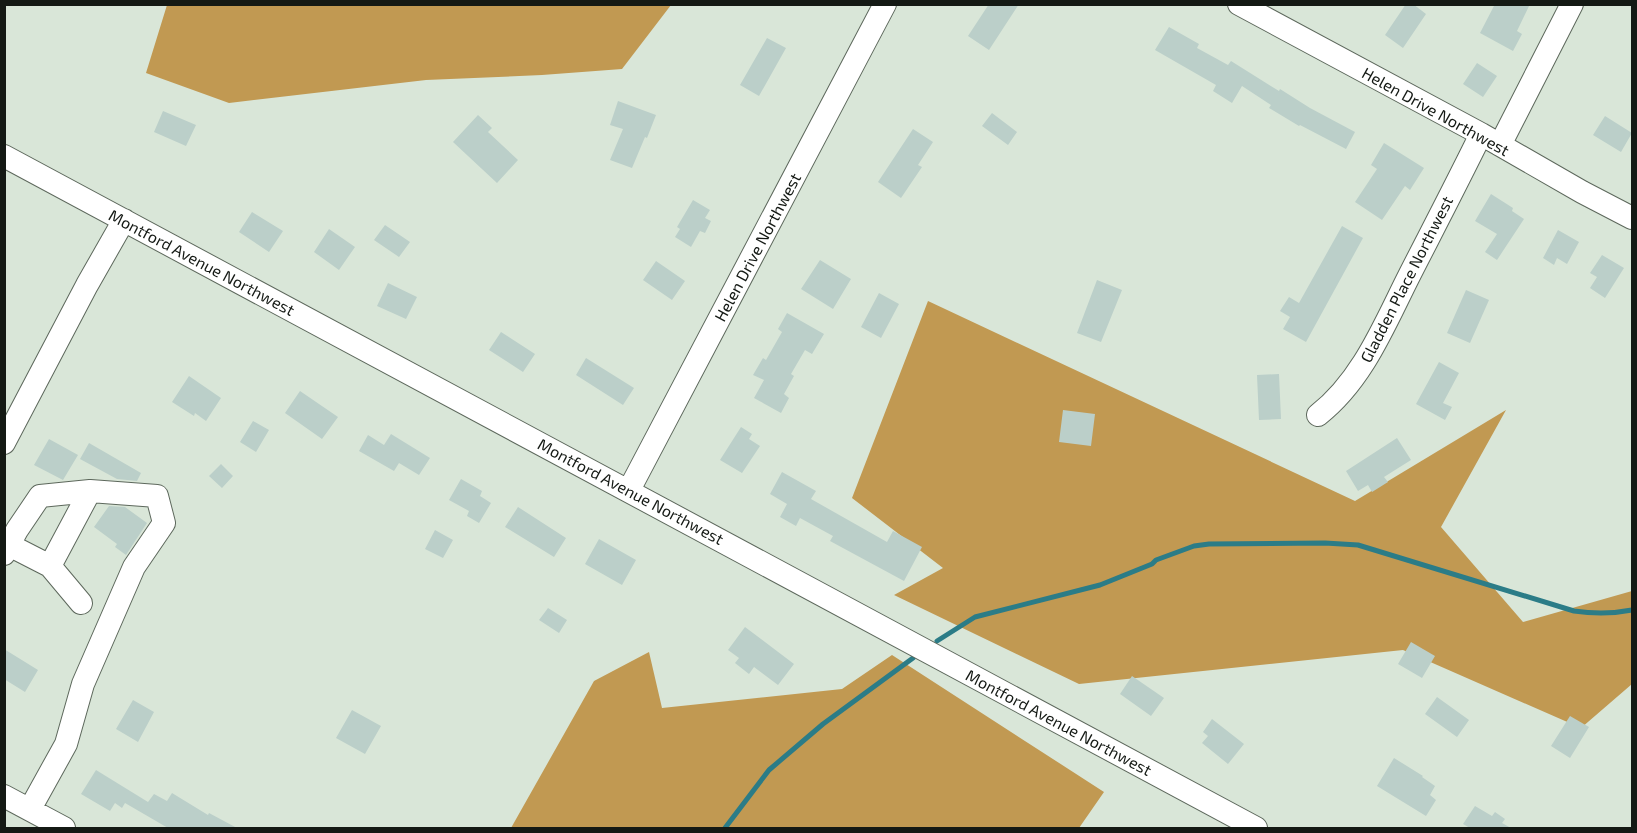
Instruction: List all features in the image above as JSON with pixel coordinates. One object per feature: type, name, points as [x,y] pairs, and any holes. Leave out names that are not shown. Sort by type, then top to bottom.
[{"type":"street","name":"Helen Drive Northwest","points":[[629,490],[885,4]]},
{"type":"street","name":"Helen Drive Northwest","points":[[1239,4],[1632,218]]},
{"type":"street","points":[[1500,145],[1572,4]]},
{"type":"street","name":"Gladden Place Northwest","points":[[1318,415],[1345,390],[1364,363],[1481,134]]},
{"type":"street","name":"Montford Avenue Northwest","points":[[4,156],[1256,828]]},
{"type":"street","points":[[4,443],[124,220]]},
{"type":"street","points":[[50,566],[90,491]]},
{"type":"street","points":[[30,809],[66,744],[83,684],[134,567],[164,523],[157,496],[90,491],[40,496],[16,530],[7,549],[50,566],[81,603]]},
{"type":"street","points":[[4,795],[64,828]]},
{"type":"shaded area","points":[[167,4],[671,5],[622,69],[426,80],[229,103],[146,73]]},
{"type":"shaded area","points":[[928,301],[1355,501],[1506,410],[1441,527],[1523,622],[1632,591],[1632,684],[1581,728],[1403,650],[1079,684],[894,595],[943,568],[852,498]]},
{"type":"shaded area","points":[[649,652],[662,708],[842,689],[892,655],[1104,792],[1079,828],[511,828],[594,681]]},
{"type":"building","points":[[989,4],[1019,4],[989,50],[968,36]]},
{"type":"building","points":[[1406,4],[1413,4],[1426,14],[1403,48],[1385,35]]},
{"type":"building","points":[[1495,4],[1530,4],[1517,31],[1522,34],[1513,51],[1480,33]]},
{"type":"building","points":[[1169,27],[1199,44],[1197,48],[1228,65],[1231,61],[1279,91],[1280,89],[1355,132],[1346,149],[1269,108],[1271,105],[1242,86],[1232,103],[1213,91],[1216,85],[1155,50]]},
{"type":"building","points":[[767,38],[786,48],[759,96],[740,85]]},
{"type":"building","points":[[1477,63],[1497,76],[1483,97],[1463,84]]},
{"type":"building","points":[[618,101],[656,115],[632,168],[610,160],[623,129],[610,125]]},
{"type":"building","points":[[163,111],[196,125],[186,146],[154,132]]},
{"type":"building","points":[[992,113],[1017,132],[1008,145],[982,126]]},
{"type":"building","points":[[478,115],[492,128],[488,132],[518,160],[497,183],[453,142]]},
{"type":"building","points":[[1605,116],[1632,133],[1621,152],[1593,135]]},
{"type":"building","points":[[913,129],[933,142],[918,165],[922,167],[901,198],[878,182]]},
{"type":"building","points":[[1384,143],[1424,168],[1410,190],[1405,186],[1382,220],[1355,202],[1377,169],[1371,165]]},
{"type":"building","points":[[1491,194],[1513,208],[1512,211],[1524,219],[1497,260],[1485,252],[1497,234],[1475,221]]},
{"type":"building","points":[[693,200],[710,210],[705,218],[711,221],[705,233],[700,231],[691,247],[675,237],[680,229],[677,227]]},
{"type":"building","points":[[252,212],[283,231],[269,252],[239,232]]},
{"type":"building","points":[[385,225],[410,242],[399,257],[374,240]]},
{"type":"building","points":[[1342,226],[1363,238],[1306,342],[1283,329],[1290,317],[1280,311],[1289,297],[1299,303]]},
{"type":"building","points":[[329,229],[355,247],[339,270],[314,252]]},
{"type":"building","points":[[1558,230],[1579,242],[1567,264],[1557,258],[1554,265],[1543,258]]},
{"type":"building","points":[[1602,255],[1624,268],[1605,298],[1590,288],[1597,277],[1590,273]]},
{"type":"building","points":[[820,260],[851,279],[833,309],[801,289]]},
{"type":"building","points":[[656,261],[685,281],[672,300],[643,280]]},
{"type":"building","points":[[1097,280],[1122,290],[1101,342],[1077,333]]},
{"type":"building","points":[[388,283],[417,297],[406,319],[377,306]]},
{"type":"building","points":[[1466,290],[1489,300],[1470,343],[1447,333]]},
{"type":"building","points":[[879,293],[899,304],[881,338],[861,327]]},
{"type":"building","points":[[787,313],[824,334],[812,354],[805,350],[791,374],[794,376],[784,394],[789,398],[781,413],[754,398],[764,380],[753,375],[763,358],[766,360],[782,332],[778,329]]},
{"type":"building","points":[[501,332],[535,354],[523,372],[489,350]]},
{"type":"building","points":[[586,358],[634,388],[623,405],[576,375]]},
{"type":"building","points":[[1439,362],[1459,373],[1443,403],[1452,407],[1445,420],[1416,404]]},
{"type":"building","points":[[1279,374],[1281,419],[1259,420],[1257,375]]},
{"type":"building","points":[[189,376],[221,398],[206,421],[172,402]]},
{"type":"building","points":[[300,391],[338,417],[322,439],[285,413]]},
{"type":"building","points":[[1063,410],[1095,414],[1091,446],[1059,442]]},
{"type":"building","points":[[253,421],[269,430],[256,452],[240,442]]},
{"type":"building","points":[[741,427],[752,434],[749,439],[760,446],[742,473],[720,460]]},
{"type":"building","points":[[391,434],[430,458],[419,475],[399,463],[394,471],[359,451],[368,435],[384,445]]},
{"type":"building","points":[[1397,438],[1411,460],[1384,477],[1388,482],[1372,492],[1368,485],[1358,491],[1346,471]]},
{"type":"building","points":[[49,439],[78,455],[63,480],[34,465]]},
{"type":"building","points":[[89,443],[141,473],[137,481],[117,479],[80,459]]},
{"type":"building","points":[[221,464],[233,476],[222,488],[209,476]]},
{"type":"building","points":[[782,472],[816,491],[811,499],[887,542],[893,531],[922,547],[904,581],[830,541],[833,536],[800,518],[796,526],[780,517],[787,504],[770,494]]},
{"type":"building","points":[[461,479],[482,491],[480,496],[491,503],[479,523],[467,516],[469,511],[449,500]]},
{"type":"building","points":[[109,506],[125,507],[147,523],[126,555],[115,547],[117,544],[94,527]]},
{"type":"building","points":[[518,507],[566,538],[554,557],[505,527]]},
{"type":"building","points":[[435,530],[453,540],[443,558],[425,549]]},
{"type":"building","points":[[599,539],[636,560],[622,585],[585,564]]},
{"type":"building","points":[[548,608],[567,620],[559,633],[539,620]]},
{"type":"building","points":[[745,627],[794,664],[778,685],[754,667],[749,674],[735,663],[739,658],[728,650]]},
{"type":"building","points":[[1411,642],[1435,656],[1422,678],[1398,664]]},
{"type":"building","points":[[4,649],[38,670],[25,692],[4,679]]},
{"type":"building","points":[[1132,676],[1164,698],[1151,716],[1120,694]]},
{"type":"building","points":[[1437,697],[1469,720],[1457,737],[1425,714]]},
{"type":"building","points":[[133,700],[154,712],[138,742],[116,729]]},
{"type":"building","points":[[352,710],[381,726],[365,754],[336,738]]},
{"type":"building","points":[[1570,716],[1589,727],[1570,758],[1551,746]]},
{"type":"building","points":[[1212,719],[1244,744],[1228,764],[1202,743],[1208,736],[1203,732]]},
{"type":"building","points":[[1394,758],[1435,786],[1430,795],[1436,800],[1426,816],[1377,786]]},
{"type":"building","points":[[96,770],[148,802],[154,794],[167,801],[172,793],[208,815],[209,813],[237,828],[168,828],[125,803],[122,808],[115,803],[110,811],[81,794]]},
{"type":"building","points":[[1475,806],[1492,816],[1495,812],[1505,819],[1502,823],[1511,828],[1470,828],[1463,824]]},
{"type":"waterway","points":[[937,641],[975,617],[1100,585],[1152,564],[1156,560],[1194,546],[1209,544],[1358,545],[1574,611],[1603,613],[1632,610]]},
{"type":"waterway","points":[[725,828],[769,770],[823,724],[913,658]]}]
